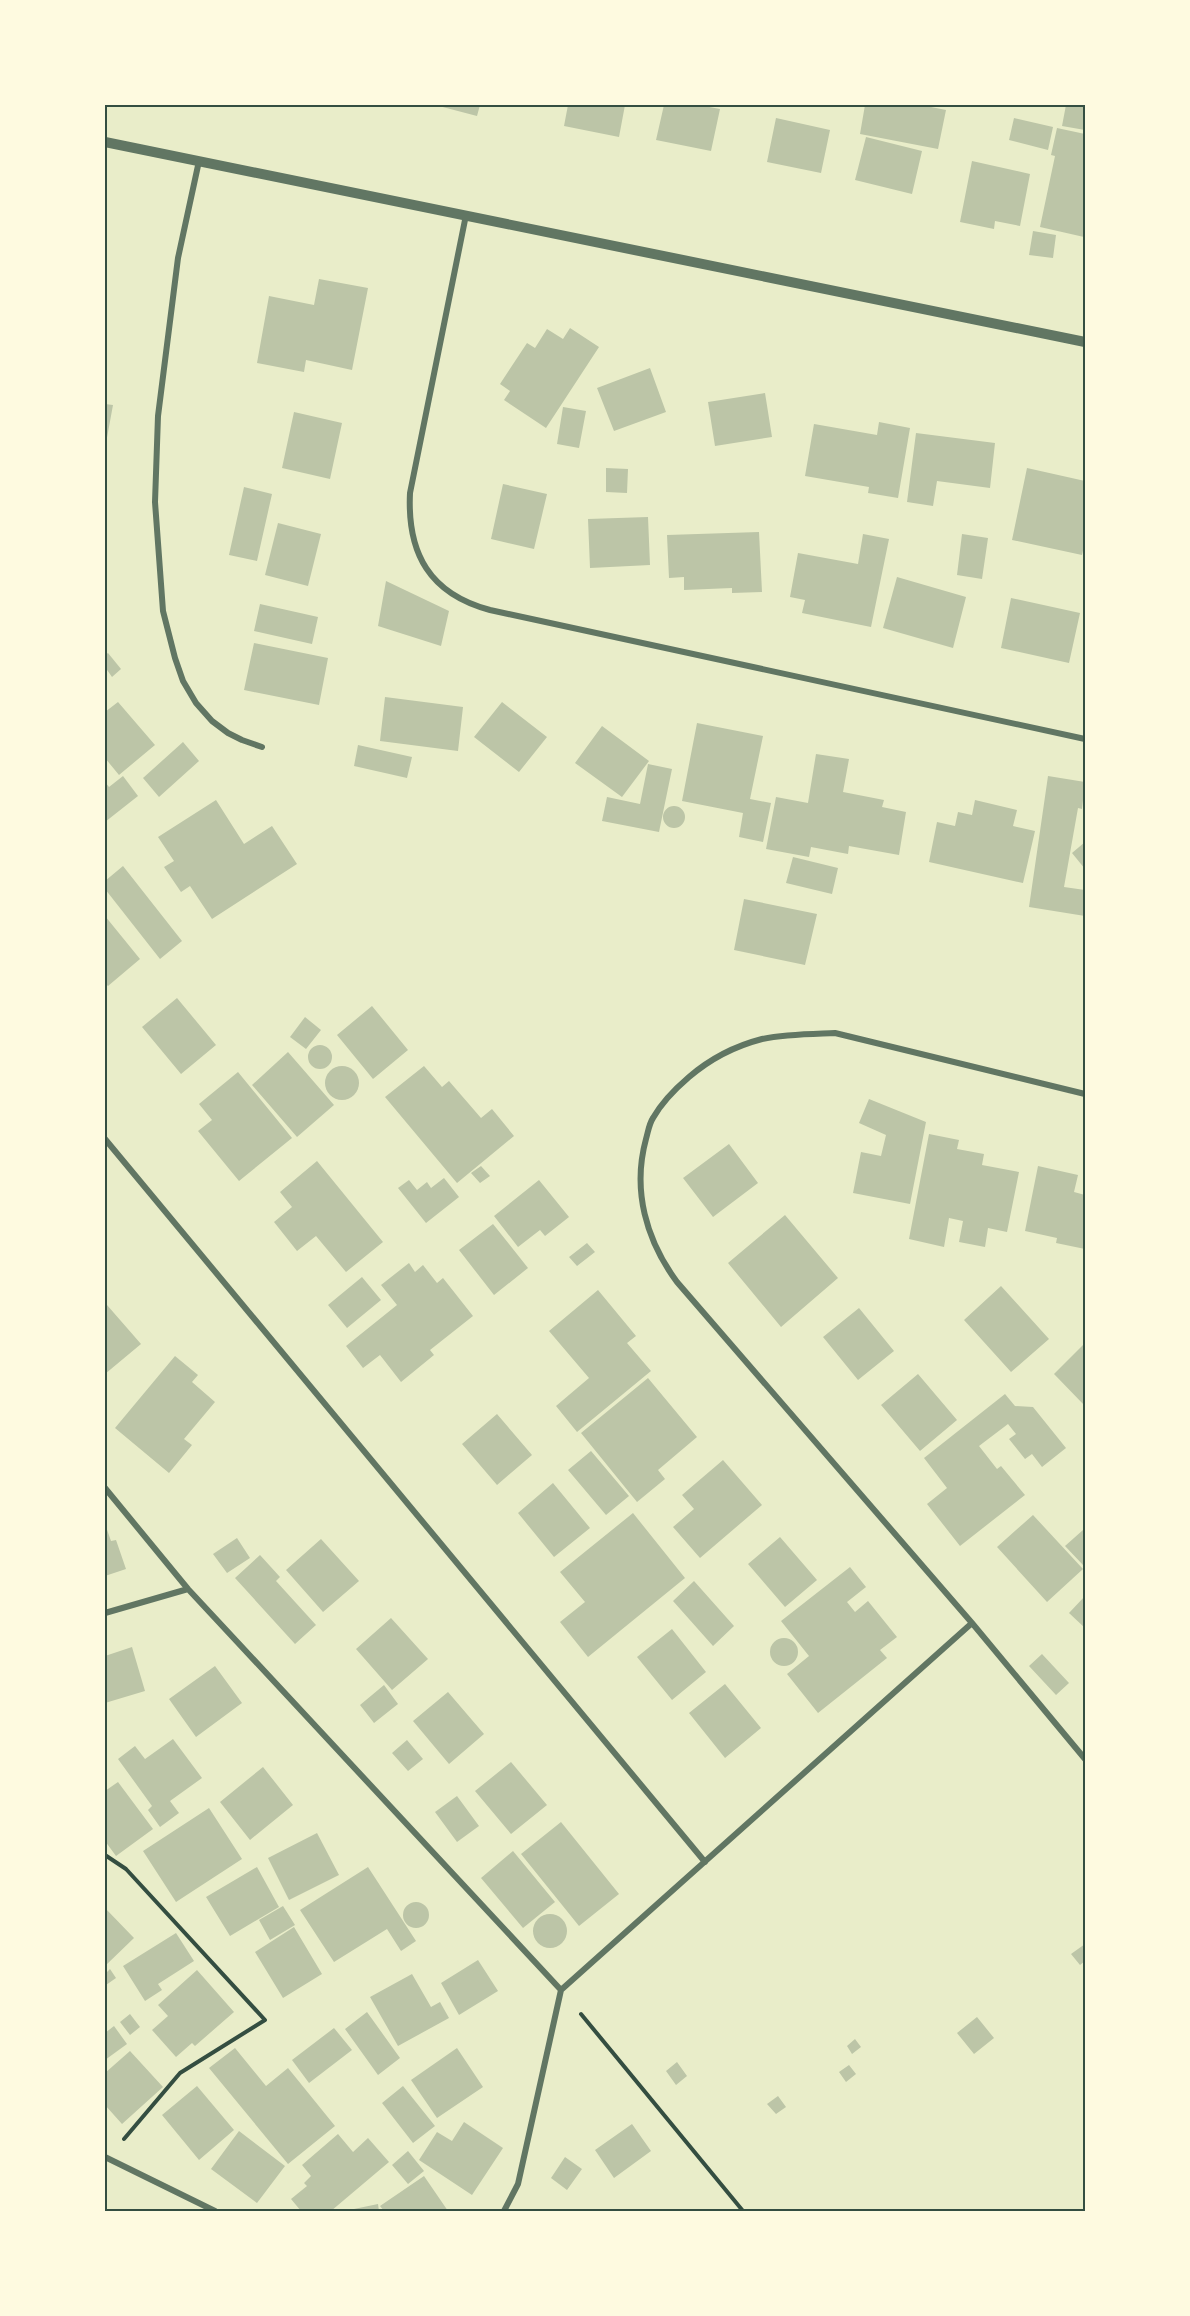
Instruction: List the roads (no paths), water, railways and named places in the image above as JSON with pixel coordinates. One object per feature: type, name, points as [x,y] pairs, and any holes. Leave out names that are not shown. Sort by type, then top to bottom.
[{"type":"street","points":[[105,142],[1085,342]]},
{"type":"street","points":[[199,161],[178,258],[158,416],[155,502],[163,611],[166,629],[183,681],[203,712],[228,733],[262,747]]},
{"type":"street","points":[[466,215],[410,494],[409,518],[413,543],[424,566],[436,582],[452,595],[470,605],[490,610],[1085,739]]},
{"type":"street","points":[[1085,1094],[835,1034],[799,1034],[761,1040],[733,1049],[703,1065],[673,1090],[651,1119],[641,1156],[640,1184],[642,1207],[662,1262],[677,1282],[972,1623],[1085,1759]]},
{"type":"street","points":[[105,1139],[705,1862]]},
{"type":"street","points":[[105,1488],[188,1589],[561,1990]]},
{"type":"street","points":[[105,1613],[188,1589]]},
{"type":"street","points":[[504,2211],[518,2184],[561,1990],[972,1623]]},
{"type":"street","points":[[106,2158],[215,2211]]}]
